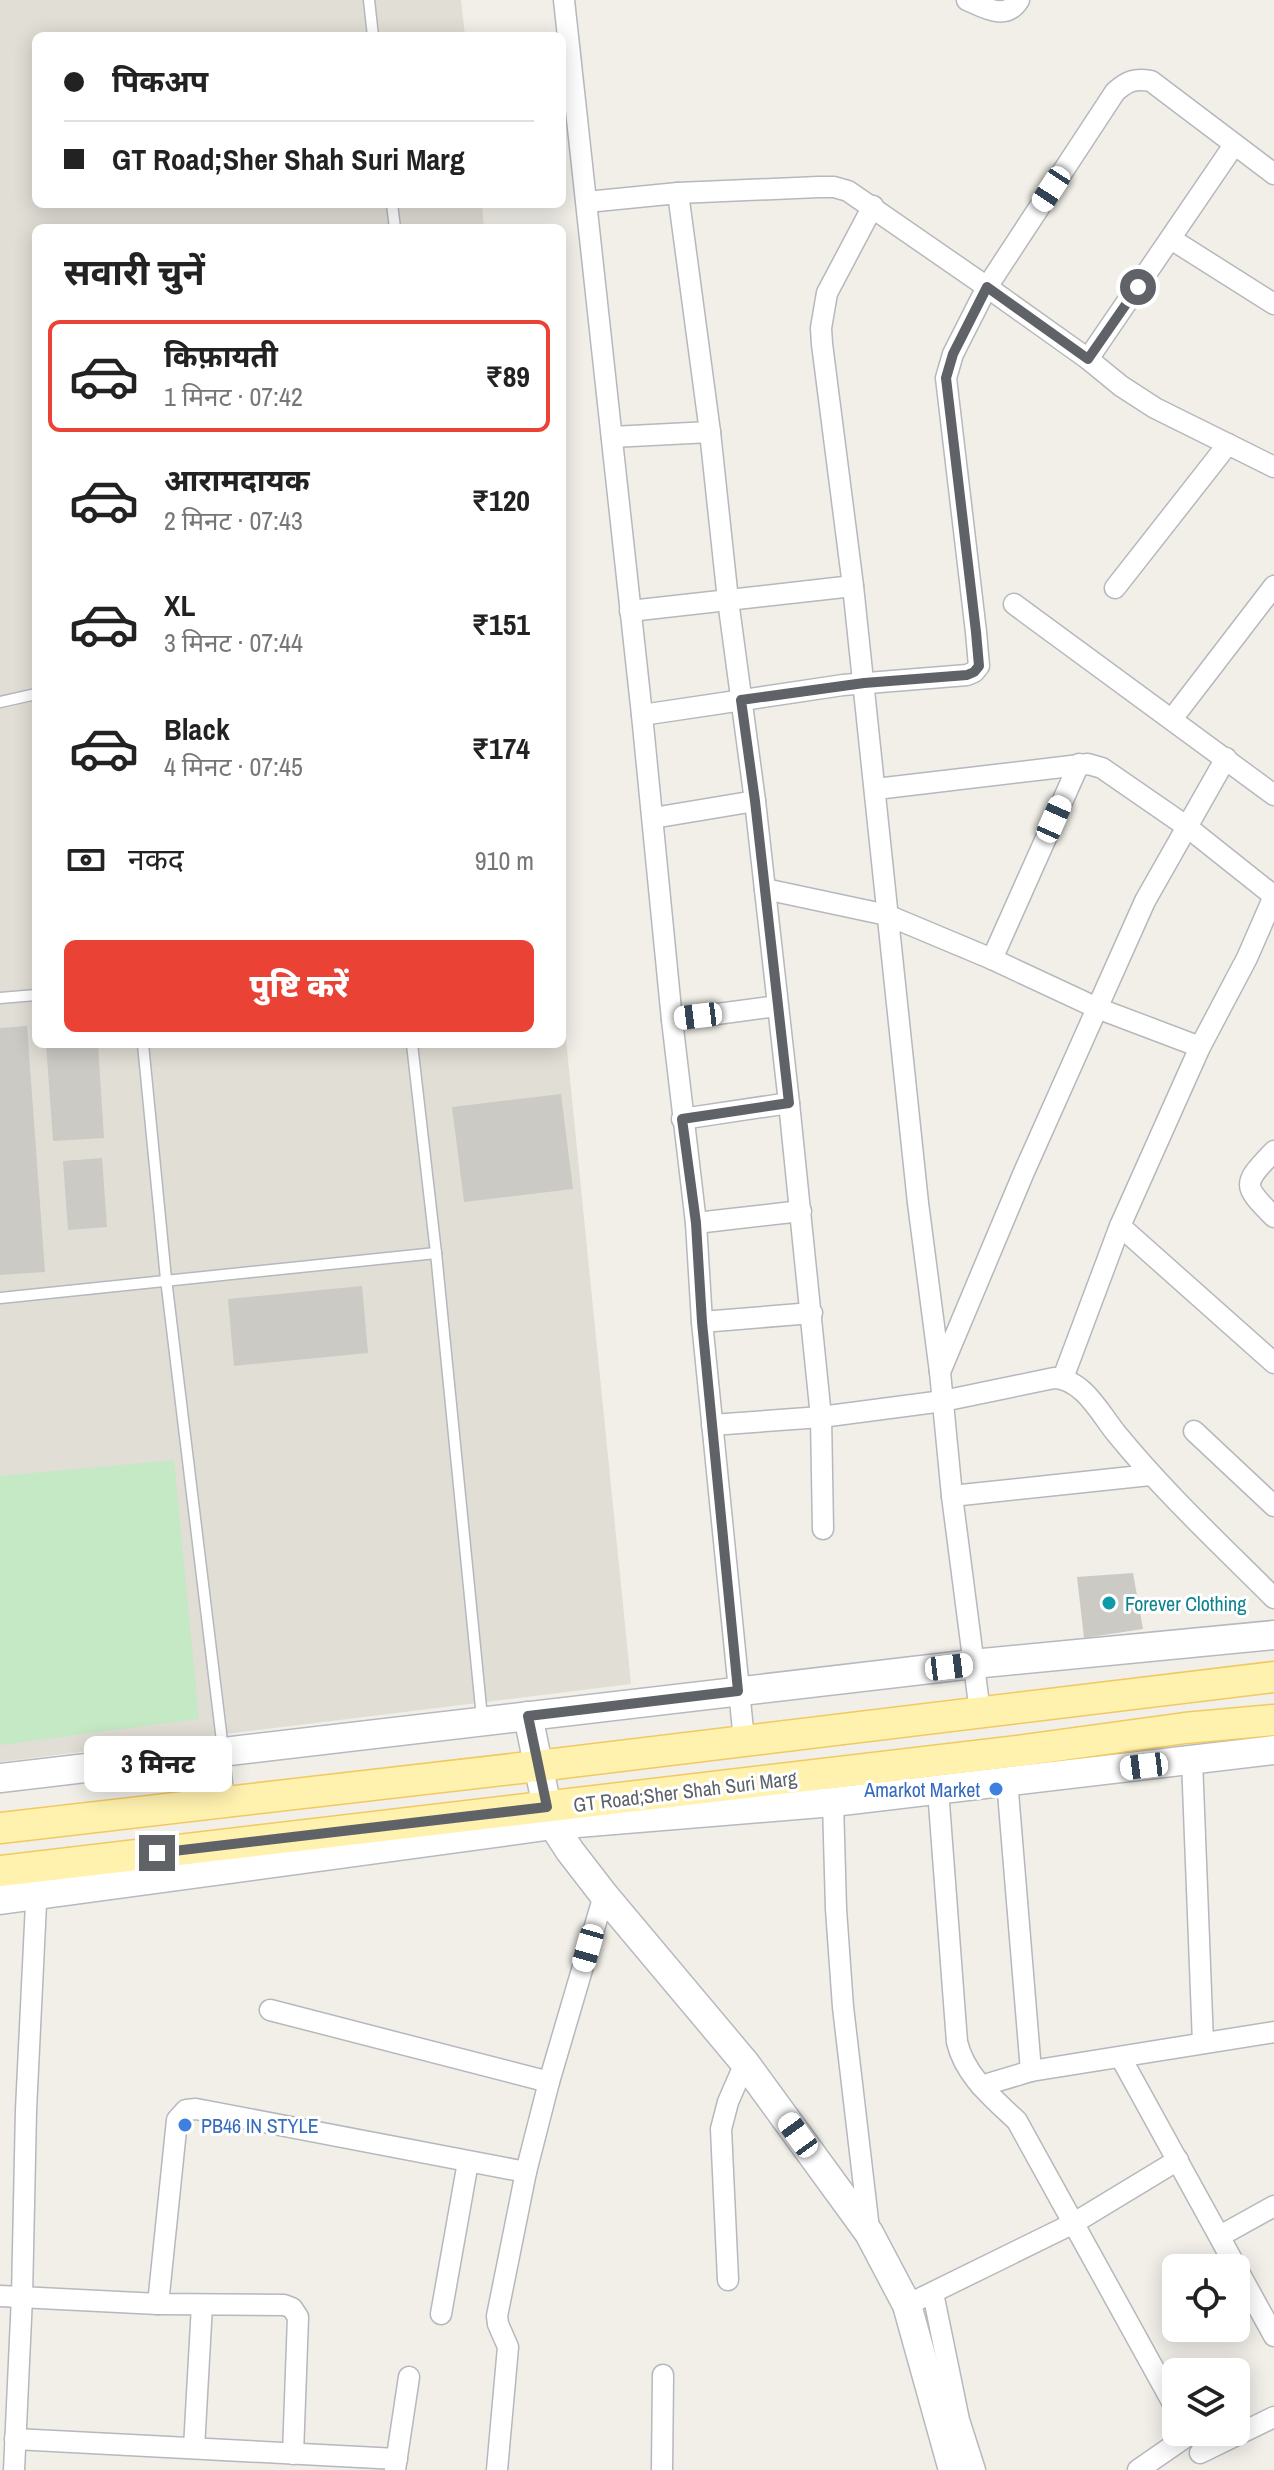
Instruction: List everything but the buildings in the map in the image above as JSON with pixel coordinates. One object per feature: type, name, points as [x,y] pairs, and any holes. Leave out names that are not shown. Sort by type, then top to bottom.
[{"type":"main road","points":[[0,1778],[973,1664],[1274,1635]]},
{"type":"main road","points":[[0,1828],[1274,1677]]},
{"type":"main road","points":[[528,1716],[550,1816],[570,1851],[745,2063],[869,2233],[907,2305],[953,2470]]},
{"type":"main road","name":"GT Road;Sher Shah Suri Marg","points":[[0,1871],[37,1881],[550,1816],[1185,1728],[1274,1720]]},
{"type":"main road","points":[[550,1816],[833,1802],[1274,1750]]},
{"type":"main road","points":[[0,1900],[37,1881]]},
{"type":"street","points":[[564,0],[653,818],[682,1119],[696,1223],[702,1322],[744,1740]]},
{"type":"street","points":[[967,0],[1003,12],[1013,9],[1019,0]]},
{"type":"street","points":[[642,715],[864,683],[974,672],[979,666],[946,378],[953,354],[987,287],[1115,92],[1125,82],[1138,79],[1151,81],[1274,174]]},
{"type":"street","points":[[1088,359],[1234,145]]},
{"type":"street","points":[[587,202],[678,193],[834,187],[848,191],[1088,359],[1121,386],[1155,408],[1274,467]]},
{"type":"street","points":[[678,193],[755,801],[801,1211],[821,1417],[823,1529]]},
{"type":"street","points":[[873,206],[827,293],[821,328],[876,789],[918,1203],[980,1712]]},
{"type":"street","points":[[1171,239],[1274,304]]},
{"type":"street","points":[[612,437],[710,432]]},
{"type":"street","points":[[1115,588],[1228,444]]},
{"type":"street","points":[[630,611],[853,586]]},
{"type":"street","points":[[1172,719],[1274,586]]},
{"type":"street","points":[[1014,604],[1274,795]]},
{"type":"street","points":[[940,1372],[1024,1172],[1145,901],[1226,758]]},
{"type":"street","points":[[876,789],[1079,764],[1102,768],[1186,826],[1274,896],[1247,958],[1200,1047],[1120,1226],[1063,1378]]},
{"type":"street","points":[[992,959],[1079,764]]},
{"type":"street","points":[[653,818],[755,801]]},
{"type":"street","points":[[765,889],[887,915],[1097,1008],[1200,1047]]},
{"type":"street","points":[[672,1020],[777,1006]]},
{"type":"street","points":[[682,1119],[789,1103]]},
{"type":"street","points":[[1274,1151],[1253,1174],[1249,1184],[1251,1192],[1274,1217]]},
{"type":"street","points":[[696,1223],[801,1211]]},
{"type":"street","points":[[1120,1226],[1274,1363]]},
{"type":"street","points":[[702,1322],[812,1313]]},
{"type":"street","points":[[712,1425],[821,1417],[943,1401],[1063,1378],[1081,1389],[1150,1475],[1274,1598]]},
{"type":"street","points":[[1194,1431],[1274,1506]]},
{"type":"street","points":[[952,1496],[1150,1475]]},
{"type":"street","points":[[1192,1760],[1203,2043]]},
{"type":"street","points":[[1007,1780],[1031,2071]]},
{"type":"street","points":[[938,1790],[957,2042],[964,2065],[1017,2121],[1162,2383]]},
{"type":"street","points":[[833,1802],[843,2007],[869,2233]]},
{"type":"street","points":[[14,2470],[15,2439],[8,2402],[22,2297],[26,2110],[37,1881]]},
{"type":"street","points":[[497,2470],[508,2347],[497,2316],[526,2172],[604,1895]]},
{"type":"street","points":[[270,2010],[549,2082]]},
{"type":"street","points":[[981,2086],[1031,2071],[1274,2032]]},
{"type":"street","points":[[1121,2058],[1274,2336]]},
{"type":"street","points":[[728,2280],[721,2129],[728,2102],[745,2063]]},
{"type":"street","points":[[158,2304],[177,2120],[186,2110],[196,2109],[526,2172]]},
{"type":"street","points":[[907,2305],[1074,2223],[1178,2160]]},
{"type":"street","points":[[441,2314],[468,2162]]},
{"type":"street","points":[[1220,2236],[1274,2206]]},
{"type":"street","points":[[933,2293],[959,2420],[975,2470]]},
{"type":"street","points":[[0,2296],[158,2304],[284,2305],[295,2311],[298,2317],[293,2454]]},
{"type":"street","points":[[194,2448],[202,2305]]},
{"type":"street","points":[[662,2470],[663,2375]]},
{"type":"street","points":[[15,2439],[293,2454],[396,2464],[409,2377]]},
{"type":"street","points":[[1205,2462],[1274,2417]]},
{"type":"street","points":[[1138,2470],[1172,2446]]},
{"type":"lane","points":[[369,0],[373,32]]},
{"type":"lane","points":[[0,702],[32,695]]},
{"type":"lane","points":[[0,998],[32,995]]},
{"type":"lane","points":[[143,1048],[166,1279],[229,1801]]},
{"type":"lane","points":[[412,1048],[482,1720]]},
{"type":"lane","points":[[0,1298],[436,1253]]},
{"type":"shaded area","points":[[0,0],[461,0],[465,32],[32,32],[32,208],[482,208],[484,224],[32,224],[32,1048],[566,1048],[566,1040],[631,1684],[0,1762]]},
{"type":"green space","points":[[174,1460],[199,1719],[0,1745],[0,1476]]},
{"type":"place","name":"Forever Clothing","points":[[1109,1603]]},
{"type":"place","name":"Amarkot Market","points":[[996,1789]]},
{"type":"place","name":"PB46 IN STYLE","points":[[185,2125]]},
{"type":"route","points":[[157,1853],[547,1807],[528,1716],[738,1691],[702,1322],[696,1223],[682,1119],[789,1103],[741,700],[843,685],[974,672],[979,666],[976,632],[946,378],[953,354],[987,287],[1088,359],[1138,287]]}]
